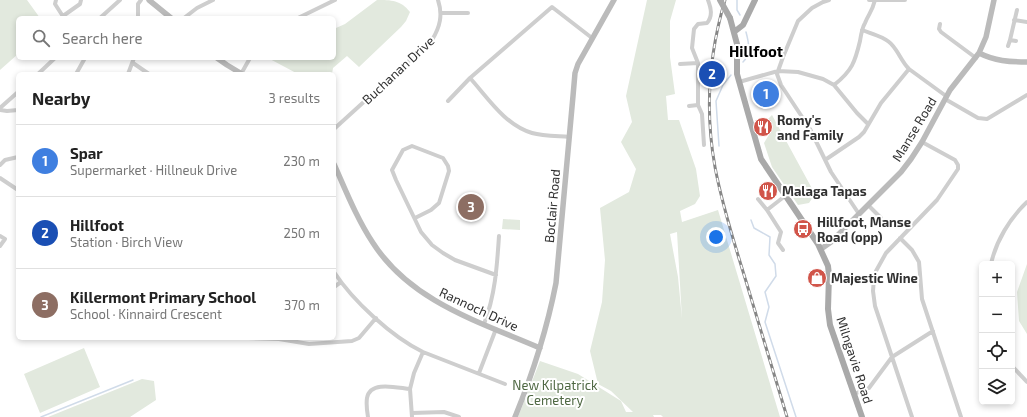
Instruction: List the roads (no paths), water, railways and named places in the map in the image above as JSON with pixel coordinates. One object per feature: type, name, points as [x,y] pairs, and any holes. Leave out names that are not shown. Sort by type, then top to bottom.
[{"type":"main road","name":"Milngavie Road","points":[[720,0],[731,20],[737,44],[736,68],[761,159],[821,249],[828,266],[828,309],[830,326],[862,417]]},
{"type":"main road","points":[[734,32],[743,25],[755,0]]},
{"type":"main road","points":[[731,20],[740,21],[746,18]]},
{"type":"street","points":[[56,0],[55,4],[63,16]]},
{"type":"street","points":[[65,16],[80,4],[81,0]]},
{"type":"street","points":[[102,16],[120,0]]},
{"type":"street","points":[[138,16],[138,6],[141,0]]},
{"type":"street","points":[[149,0],[169,16]]},
{"type":"street","points":[[187,16],[197,8],[213,0]]},
{"type":"street","points":[[302,16],[335,0]]},
{"type":"street","name":"Buchanan Drive","points":[[336,127],[427,46],[437,32],[439,25],[441,13],[438,0]]},
{"type":"street","name":"Boclair Road","points":[[515,417],[530,381],[550,313],[556,282],[576,68],[614,0]]},
{"type":"street","points":[[704,145],[702,114],[698,105],[698,63],[692,48],[694,28],[698,24],[707,23],[711,16],[711,7],[708,0]]},
{"type":"street","points":[[829,0],[812,8],[798,21],[777,74],[781,85],[810,129],[833,176],[859,214]]},
{"type":"street","points":[[869,0],[905,0]]},
{"type":"street","points":[[834,85],[849,71],[856,57],[862,30],[872,11],[875,0]]},
{"type":"street","name":"Manse Road","points":[[821,249],[831,242],[908,164],[946,98],[978,55],[986,37],[994,0]]},
{"type":"street","points":[[448,101],[470,78],[552,7],[592,38]]},
{"type":"street","points":[[1008,46],[1016,10]]},
{"type":"street","points":[[441,13],[468,13]]},
{"type":"street","points":[[1014,20],[1027,22]]},
{"type":"street","points":[[940,24],[939,29],[941,32],[978,55],[1002,62],[1027,62]]},
{"type":"street","points":[[862,30],[883,38],[891,44],[908,69],[946,98],[978,118],[987,119],[1027,95]]},
{"type":"street","points":[[1010,40],[1016,41]]},
{"type":"street","points":[[40,72],[53,60]]},
{"type":"street","points":[[77,72],[84,60]]},
{"type":"street","points":[[129,72],[134,60],[147,72]]},
{"type":"street","points":[[220,60],[238,72]]},
{"type":"street","points":[[242,72],[249,60]]},
{"type":"street","points":[[680,64],[698,63]]},
{"type":"street","points":[[824,160],[856,140],[864,132],[881,103],[908,69]]},
{"type":"street","points":[[740,82],[778,71],[810,74],[834,85],[868,124]]},
{"type":"street","points":[[470,78],[506,118],[515,125],[534,134],[569,137]]},
{"type":"street","points":[[0,109],[16,94]]},
{"type":"street","points":[[689,106],[698,105]]},
{"type":"street","points":[[0,109],[16,110]]},
{"type":"street","points":[[912,417],[875,306],[873,298],[873,284],[876,271],[882,258],[936,200],[958,169],[958,165],[955,160],[922,142]]},
{"type":"street","points":[[415,218],[432,210],[439,203],[449,171],[443,158],[412,146],[403,150],[392,170],[410,212],[415,218],[421,232],[443,253],[455,260],[496,275]]},
{"type":"street","points":[[0,165],[5,160],[16,157]]},
{"type":"street","name":"Rannoch Drive","points":[[336,168],[366,232],[374,245],[389,264],[408,283],[426,296],[447,308],[540,348]]},
{"type":"street","points":[[0,178],[16,189]]},
{"type":"street","points":[[768,210],[785,196]]},
{"type":"street","points":[[758,199],[768,210],[781,232],[778,243],[783,250]]},
{"type":"street","points":[[992,261],[1001,238],[1016,214],[1027,202]]},
{"type":"street","points":[[868,205],[881,218]]},
{"type":"street","points":[[0,236],[5,239],[0,246]]},
{"type":"street","points":[[484,324],[491,305],[496,275],[499,236]]},
{"type":"street","points":[[900,238],[912,250],[919,262],[921,270],[921,293],[961,417]]},
{"type":"street","points":[[336,275],[360,304],[406,342],[423,352],[505,384]]},
{"type":"street","points":[[336,286],[341,282]]},
{"type":"street","points":[[285,340],[309,344],[352,341],[359,338],[376,318]]},
{"type":"street","points":[[479,373],[496,330]]},
{"type":"street","points":[[854,394],[869,388],[892,357],[932,331]]},
{"type":"street","points":[[423,352],[414,373],[410,389],[412,415],[444,412],[459,417]]},
{"type":"street","points":[[1015,369],[1027,382]]},
{"type":"street","points":[[368,417],[367,396],[371,390],[380,386],[410,389]]},
{"type":"waterway","points":[[737,0],[737,10],[740,15]]},
{"type":"waterway","points":[[743,62],[746,59],[748,52],[746,32]]},
{"type":"waterway","points":[[719,146],[716,101],[723,85],[731,75]]},
{"type":"waterway","points":[[751,220],[754,228],[770,237],[769,255],[775,264],[776,276],[765,292],[769,307],[765,322],[796,417]]},
{"type":"waterway","points":[[41,417],[133,380]]},
{"type":"railway","points":[[725,0],[715,41],[710,83],[710,125],[715,167],[728,223],[787,417]]},
{"type":"place","name":"Hillfoot","points":[[712,74]]},
{"type":"place","name":"Spar","points":[[766,94]]},
{"type":"place","name":"Romy's and Family","points":[[763,127]]},
{"type":"place","name":"Malaga Tapas","points":[[768,191]]},
{"type":"place","name":"Killermont Primary School","points":[[471,207]]},
{"type":"place","name":"Hillfoot, Manse Road (opp)","points":[[803,229]]},
{"type":"place","name":"Majestic Wine","points":[[817,278]]},
{"type":"district","name":"Hillfoot","points":[[756,52]]},
{"type":"park label","name":"New Kilpatrick Cemetery","points":[[555,392]]}]
